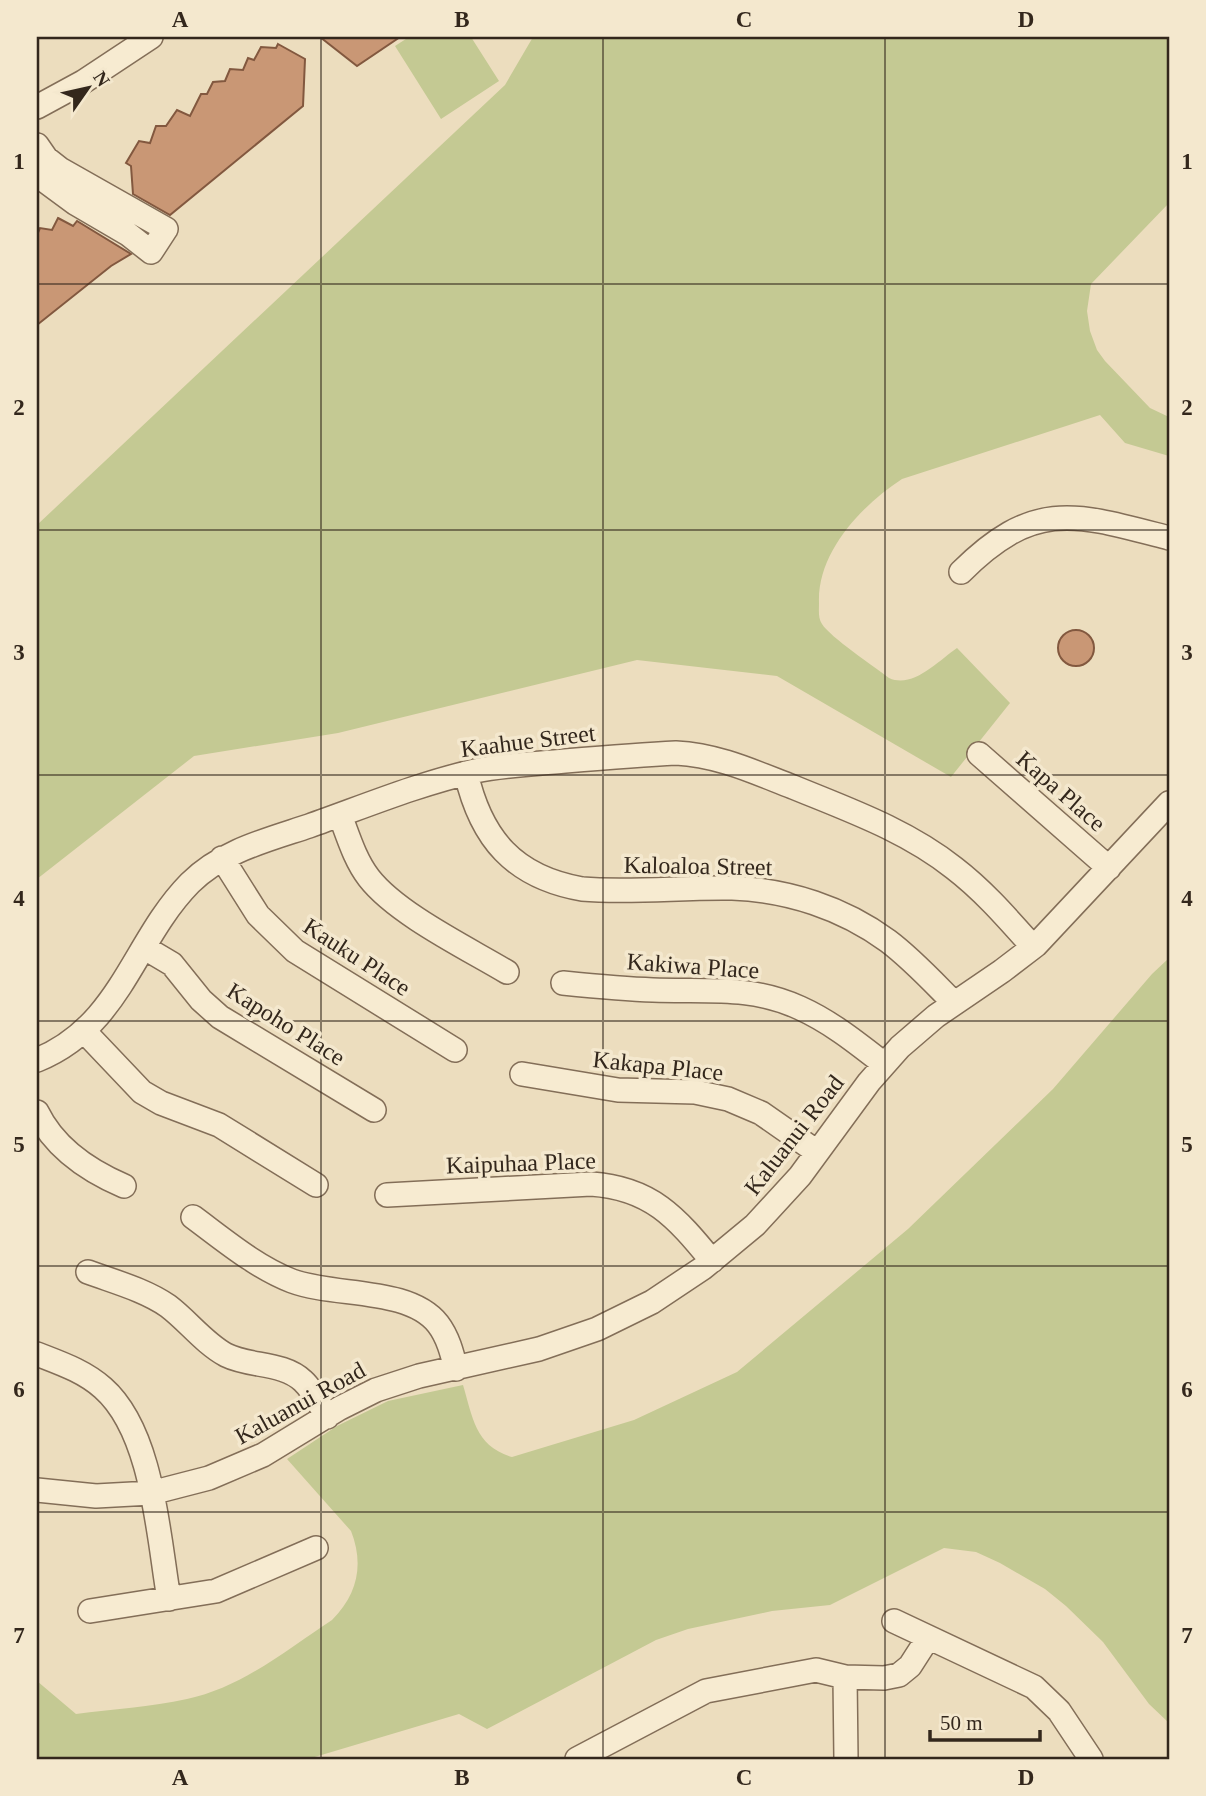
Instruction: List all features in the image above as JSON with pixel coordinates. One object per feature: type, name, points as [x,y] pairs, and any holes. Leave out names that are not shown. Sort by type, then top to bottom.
[{"type":"street","points":[[37,107],[82,82],[151,37]]},
{"type":"street","points":[[37,145],[46,158],[60,169],[166,229],[151,252],[37,175]]},
{"type":"street","points":[[961,572],[987,547],[1005,535],[1025,525],[1057,518],[1101,520],[1169,538]]},
{"type":"street","name":"Kaahue Street","points":[[37,1060],[58,1050],[85,1031],[107,1007],[180,894],[206,869],[254,844],[466,774],[504,766],[669,753],[705,755],[730,762],[871,818],[916,842],[973,884],[1033,947]]},
{"type":"street","name":"Kapa Place","points":[[979,754],[1109,868]]},
{"type":"street","name":"Kaloaloa Street","points":[[466,774],[472,803],[488,832],[510,857],[536,875],[582,889],[732,888],[768,891],[803,899],[848,917],[889,942],[954,1003]]},
{"type":"street","name":"Kaluanui Road","points":[[37,1490],[96,1496],[151,1493],[209,1478],[236,1468],[376,1390],[419,1376],[539,1349],[597,1329],[652,1302],[712,1261],[755,1225],[778,1201],[884,1064],[917,1032],[1033,947],[1059,923],[1169,803]]},
{"type":"street","points":[[340,815],[362,867],[385,895],[507,972]]},
{"type":"street","name":"Kauku Place","points":[[222,859],[258,915],[295,951],[455,1050]]},
{"type":"street","name":"Kapoho Place","points":[[145,948],[172,964],[201,1000],[220,1017],[374,1110]]},
{"type":"street","name":"Kakiwa Place","points":[[563,983],[655,990],[729,990],[761,995],[815,1015],[884,1064]]},
{"type":"street","points":[[85,1031],[133,1084],[151,1098],[219,1125],[316,1185]]},
{"type":"street","name":"Kakapa Place","points":[[522,1074],[618,1090],[711,1095],[761,1113],[817,1152]]},
{"type":"street","points":[[37,1112],[55,1139],[76,1158],[99,1174],[124,1186]]},
{"type":"street","name":"Kaipuhaa Place","points":[[387,1195],[591,1184],[617,1187],[642,1196],[664,1209],[684,1226],[712,1261]]},
{"type":"street","points":[[193,1217],[242,1253],[292,1281],[331,1291],[405,1301],[421,1309],[443,1332],[456,1369]]},
{"type":"street","points":[[88,1272],[137,1290],[164,1304],[225,1354],[243,1362],[280,1369],[297,1376],[310,1389],[327,1417]]},
{"type":"street","points":[[37,1354],[76,1370],[103,1388],[124,1412],[139,1441],[169,1599]]},
{"type":"street","points":[[90,1611],[216,1591],[316,1548]]},
{"type":"street","points":[[894,1621],[1034,1686],[1059,1711],[1091,1759]]},
{"type":"street","points":[[577,1759],[706,1691],[816,1670],[845,1677],[884,1678],[899,1675],[910,1666],[928,1638]]},
{"type":"street","points":[[845,1677],[846,1759]]},
{"type":"green space","points":[[409,37],[471,37],[499,81],[441,119],[395,46]]},
{"type":"green space","points":[[533,37],[1169,37],[1169,203],[1091,284],[1087,311],[1090,331],[1097,350],[1105,361],[1150,408],[1169,417],[1169,456],[1125,443],[1100,415],[902,479],[858,516],[834,548],[820,584],[819,617],[827,630],[889,678],[898,680],[916,677],[957,648],[1010,703],[951,777],[777,676],[637,660],[338,733],[194,756],[37,879],[37,525],[505,85]]},
{"type":"green space","points":[[1169,958],[1169,1723],[1149,1704],[1103,1642],[1045,1589],[976,1552],[944,1548],[830,1605],[772,1611],[688,1629],[656,1640],[487,1729],[459,1714],[308,1759],[37,1759],[37,1681],[76,1714],[187,1699],[207,1694],[245,1677],[332,1620],[341,1610],[353,1589],[358,1567],[351,1531],[287,1459],[337,1426],[388,1401],[463,1385],[473,1419],[483,1438],[490,1446],[512,1457],[634,1420],[737,1372],[908,1229],[1053,1089],[1152,974]]},
{"type":"building","points":[[320,37],[400,37],[357,66]]},
{"type":"building","points":[[278,44],[305,59],[303,106],[170,215],[133,194],[131,166],[126,163],[139,141],[150,143],[156,126],[166,126],[177,110],[190,116],[201,94],[207,94],[213,82],[225,81],[230,69],[243,70],[248,58],[254,60],[261,47],[276,48]]},
{"type":"building","points":[[58,218],[73,226],[77,221],[131,254],[111,266],[37,325],[37,235],[40,228],[52,230]]},
{"type":"building","points":[[1076,630],[1089,635],[1094,648],[1089,661],[1076,666],[1063,661],[1058,648],[1063,635]]}]
